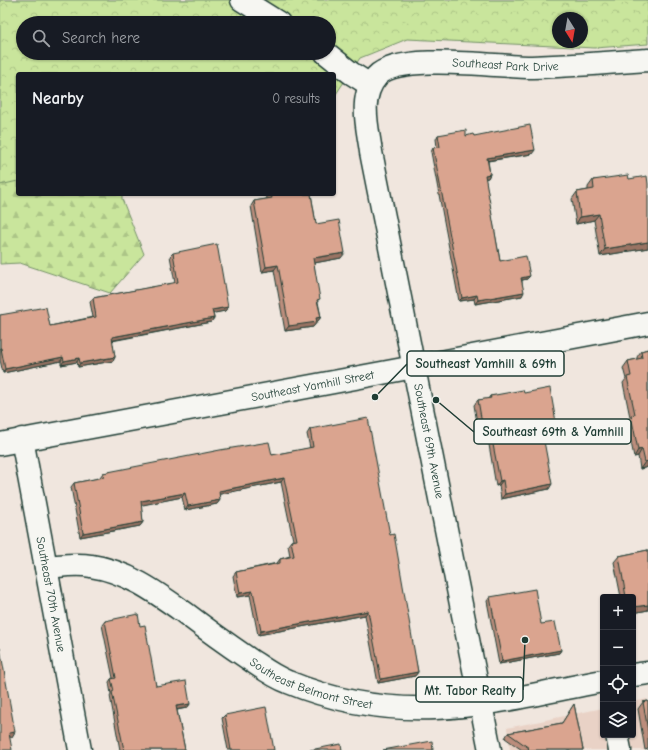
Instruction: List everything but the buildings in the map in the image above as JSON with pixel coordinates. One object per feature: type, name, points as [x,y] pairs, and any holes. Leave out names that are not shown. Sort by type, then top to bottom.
[{"type":"street","points":[[242,0],[268,16]]},
{"type":"street","points":[[335,60],[370,86]]},
{"type":"street","name":"Southeast Park Drive","points":[[370,86],[378,75],[389,69],[406,64],[443,63],[531,67],[648,60]]},
{"type":"street","name":"Southeast 69th Avenue","points":[[370,86],[367,95],[366,112],[371,152],[490,750]]},
{"type":"street","name":"Southeast Yamhill Street","points":[[0,444],[414,368],[648,323]]},
{"type":"street","name":"Southeast 70th Avenue","points":[[22,440],[80,750]]},
{"type":"street","name":"Southeast Belmont Street","points":[[46,568],[72,564],[92,566],[125,576],[152,590],[264,669],[287,682],[322,695],[361,703],[398,707],[436,708],[481,704],[600,682]]},
{"type":"street","points":[[636,674],[648,672]]},
{"type":"street","points":[[618,738],[620,750]]},
{"type":"shaded area","points":[[647,699],[648,750],[510,750],[507,728],[600,709],[600,738],[636,738],[636,701]]},
{"type":"green space","points":[[0,0],[648,0],[588,16],[588,12],[552,12],[552,19],[336,23],[336,16],[16,16],[16,60],[21,60],[18,72],[16,72],[16,196],[122,196],[144,254],[110,293],[20,263],[0,264]]},
{"type":"green space","points":[[0,0],[648,0],[648,44],[588,48],[588,12],[552,12],[552,46],[407,39],[360,58],[336,94],[336,72],[16,72],[16,181],[0,185]]},
{"type":"place","name":"Southeast Yamhill & 69th","points":[[375,397]]},
{"type":"place","name":"Southeast 69th & Yamhill","points":[[436,400]]},
{"type":"place","name":"Mt. Tabor Realty","points":[[525,640]]}]
